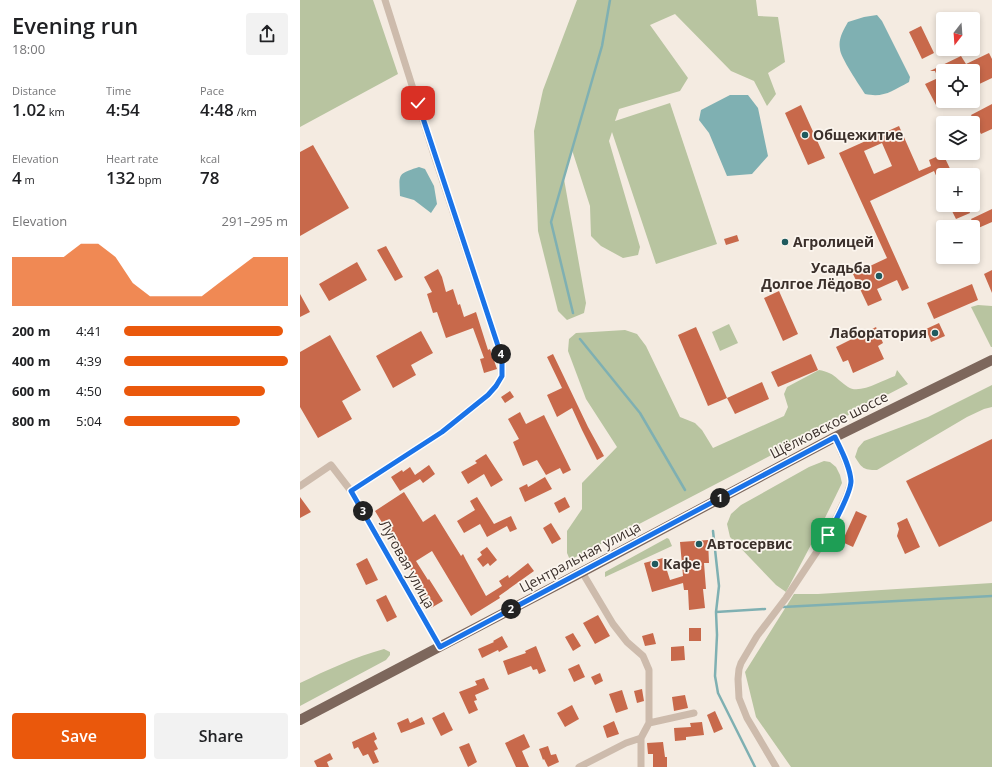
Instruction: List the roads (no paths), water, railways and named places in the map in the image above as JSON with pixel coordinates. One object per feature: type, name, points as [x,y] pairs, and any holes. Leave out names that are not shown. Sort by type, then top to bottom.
[{"type":"main road","name":"Щёлковское шоссе","points":[[681,519],[835,437],[992,360]]},
{"type":"main road","name":"Центральная улица","points":[[300,720],[681,519]]},
{"type":"street","points":[[351,491],[442,432],[488,395],[502,376],[502,358],[384,0]]},
{"type":"street","points":[[776,767],[747,718],[739,698],[739,669],[757,636],[786,598],[828,535],[846,497],[851,482],[850,473],[835,437]]},
{"type":"street","name":"Луговая улица","points":[[300,486],[331,465],[351,491],[440,647]]},
{"type":"street","points":[[582,572],[613,624],[627,642],[643,656],[649,670],[650,724],[641,738],[641,767]]},
{"type":"street","points":[[650,724],[694,713]]},
{"type":"street","points":[[579,767],[626,743],[641,738]]},
{"type":"water","points":[[877,15],[882,21],[910,77],[909,82],[893,91],[872,95],[865,94],[851,72],[841,53],[840,42],[841,35],[848,22]]},
{"type":"water","points":[[730,95],[748,95],[758,108],[768,156],[752,174],[727,176],[709,133],[699,120],[701,110]]},
{"type":"water","points":[[419,167],[425,169],[434,186],[437,204],[431,213],[414,200],[400,196],[399,183],[401,176],[407,171]]},
{"type":"waterway","points":[[573,313],[551,222],[602,46],[610,0]]},
{"type":"waterway","points":[[580,339],[640,413],[685,490]]},
{"type":"waterway","points":[[713,531],[719,586],[716,612],[717,635],[715,676],[718,693],[755,767]]},
{"type":"waterway","points":[[783,607],[992,596]]},
{"type":"waterway","points":[[716,612],[765,609]]},
{"type":"place","name":"Общежитие","points":[[805,135]]},
{"type":"place","name":"Агролицей","points":[[785,242]]},
{"type":"place","name":"Усадьба Долгое Лёдово","points":[[879,276]]},
{"type":"place","name":"Лаборатория","points":[[935,333]]},
{"type":"place","name":"Автосервис","points":[[699,544]]},
{"type":"place","name":"Кафе","points":[[655,564]]}]
